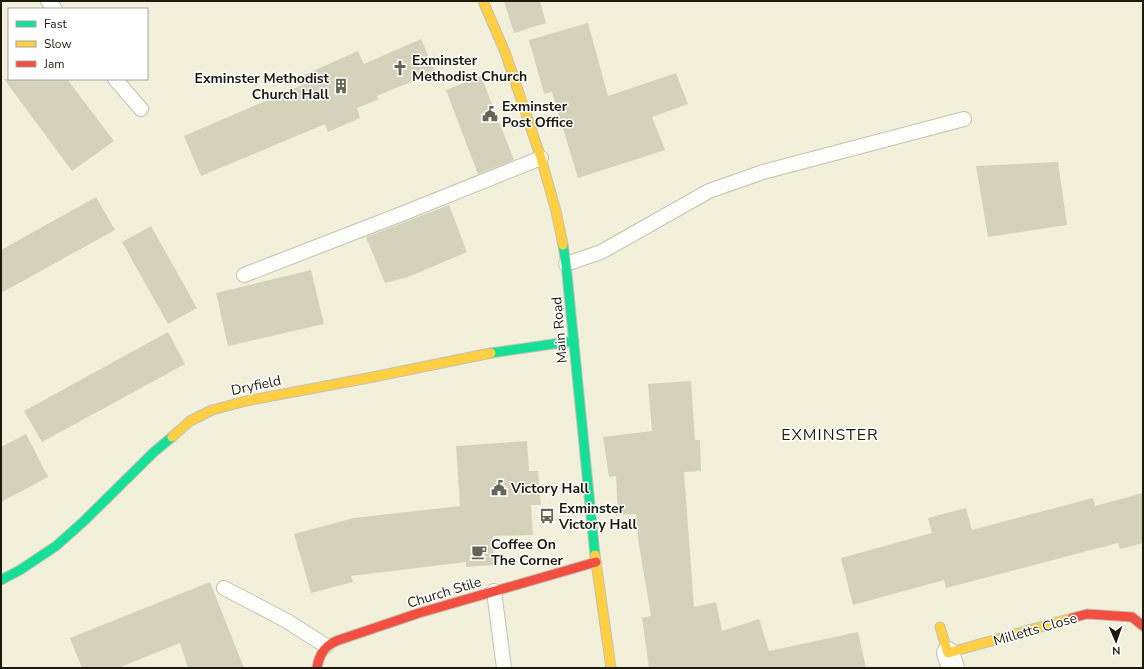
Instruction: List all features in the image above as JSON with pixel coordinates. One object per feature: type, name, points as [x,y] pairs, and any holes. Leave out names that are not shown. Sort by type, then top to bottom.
[{"type":"street","name":"Main Road","points":[[483,1],[505,52],[541,158],[556,211],[566,264],[596,562],[611,668]]},
{"type":"street","name":"Dryfield","points":[[1,580],[20,570],[56,546],[84,521],[154,452],[190,421],[212,410],[246,401],[360,380],[489,353],[574,341]]},
{"type":"street","name":"Church Stile","points":[[326,646],[333,642],[418,613],[596,562]]},
{"type":"street","name":"Milletts Close","points":[[940,627],[951,661],[1087,614],[1132,617],[1143,626]]},
{"type":"street","points":[[317,668],[318,661],[326,646]]},
{"type":"lane","points":[[117,80],[141,108]]},
{"type":"lane","points":[[566,264],[601,252],[709,191],[763,172],[964,119]]},
{"type":"lane","points":[[244,275],[541,158]]},
{"type":"lane","points":[[224,588],[286,621],[326,646]]},
{"type":"lane","points":[[494,591],[504,668]]},
{"type":"building","points":[[504,1],[540,1],[546,23],[514,33]]},
{"type":"building","points":[[588,23],[608,96],[676,73],[688,104],[652,117],[665,150],[578,178],[552,92],[544,94],[529,40]]},
{"type":"building","points":[[421,39],[435,72],[377,96],[379,99],[357,108],[360,118],[328,132],[325,124],[201,176],[184,136],[307,83],[304,75],[358,51],[364,64]]},
{"type":"building","points":[[481,76],[514,160],[478,174],[446,90]]},
{"type":"building","points":[[4,79],[68,80],[114,141],[72,171]]},
{"type":"building","points":[[1058,162],[1067,225],[988,237],[976,166]]},
{"type":"building","points":[[96,197],[115,230],[1,293],[1,250]]},
{"type":"building","points":[[449,205],[467,252],[408,277],[385,283],[366,237]]},
{"type":"building","points":[[151,226],[197,308],[168,324],[122,242]]},
{"type":"building","points":[[311,270],[324,324],[228,346],[216,293]]},
{"type":"building","points":[[168,332],[185,364],[42,442],[24,411]]},
{"type":"building","points":[[691,381],[695,440],[700,440],[701,471],[684,472],[694,607],[716,602],[722,631],[759,619],[769,651],[858,632],[866,668],[649,668],[642,618],[651,616],[638,539],[636,514],[618,515],[616,476],[609,477],[603,437],[652,431],[648,384]]},
{"type":"building","points":[[26,434],[48,477],[1,502],[1,447]]},
{"type":"building","points":[[527,441],[529,471],[538,471],[541,505],[531,505],[533,535],[493,536],[494,565],[466,567],[466,562],[351,576],[353,582],[311,593],[294,534],[354,518],[460,506],[456,446]]},
{"type":"building","points":[[1143,493],[1143,543],[1120,549],[1118,543],[946,588],[944,580],[853,605],[841,558],[932,533],[928,518],[966,508],[972,530],[1093,498],[1095,506]]},
{"type":"building","points":[[210,582],[244,668],[188,668],[180,643],[118,668],[82,668],[70,638]]},
{"type":"traffic: fast","points":[[563,245],[595,555]]},
{"type":"traffic: fast","points":[[491,353],[574,341]]},
{"type":"traffic: fast","points":[[1,580],[20,570],[56,546],[84,521],[154,452],[172,437]]},
{"type":"traffic: slow","points":[[483,1],[505,52],[541,158],[556,211],[563,245]]},
{"type":"traffic: slow","points":[[172,437],[190,421],[212,410],[246,401],[491,353]]},
{"type":"traffic: slow","points":[[595,555],[611,668]]},
{"type":"traffic: slow","points":[[940,627],[948,653],[1072,618]]},
{"type":"traffic: jam","points":[[317,668],[319,659],[323,652],[328,646],[336,641],[419,613],[596,562]]},
{"type":"traffic: jam","points":[[1072,618],[1087,614],[1132,617],[1143,626]]},
{"type":"place","name":"Exminster Methodist Church","points":[[400,68]]},
{"type":"place","name":"Exminster Methodist Church Hall","points":[[341,86]]},
{"type":"place","name":"Exminster Post Office","points":[[490,114]]},
{"type":"place","name":"Victory Hall","points":[[499,488]]},
{"type":"place","name":"Exminster Victory Hall","points":[[547,516]]},
{"type":"place","name":"Coffee On The Corner","points":[[479,552]]},
{"type":"district","name":"EXMINSTER","points":[[830,434]]}]
